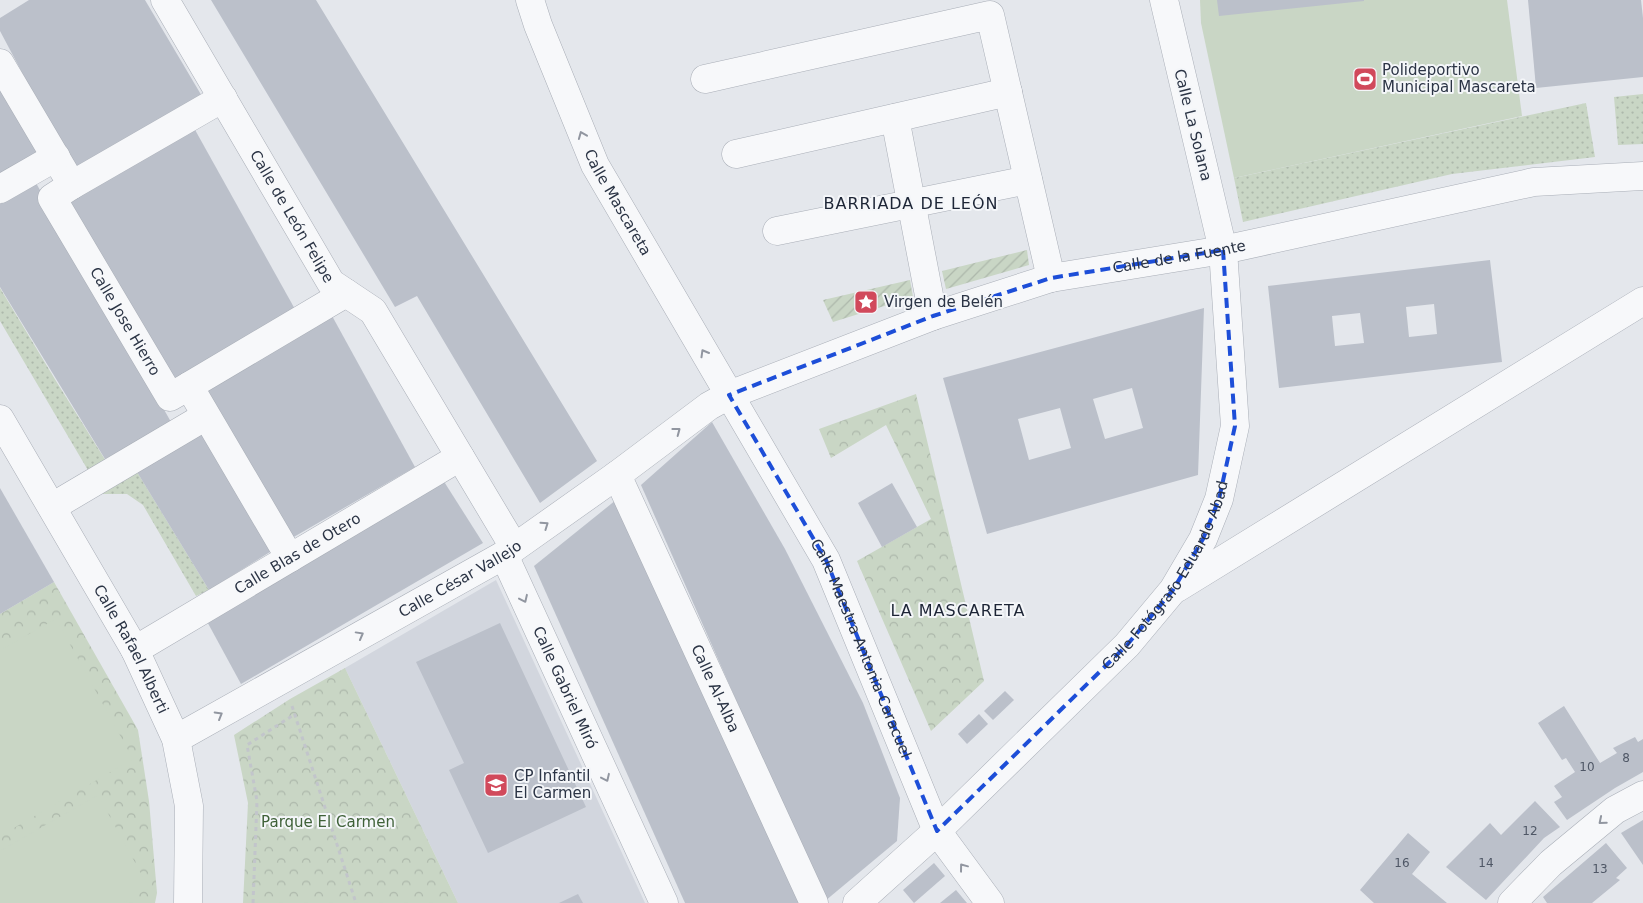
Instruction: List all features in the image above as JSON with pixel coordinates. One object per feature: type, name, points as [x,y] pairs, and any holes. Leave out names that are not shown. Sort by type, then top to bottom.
[{"type":"street","name":"Calle de León Felipe","points":[[165,0],[331,283],[373,311],[460,457],[509,551]]},
{"type":"street","name":"Calle Mascareta","points":[[530,0],[538,25],[595,165],[729,395]]},
{"type":"street","name":"Calle La Solana","points":[[1164,0],[1223,250]]},
{"type":"street","points":[[705,79],[990,15],[1051,278]]},
{"type":"street","points":[[0,63],[72,185],[223,98]]},
{"type":"street","points":[[736,154],[1008,92]]},
{"type":"street","points":[[895,118],[933,316]]},
{"type":"street","points":[[0,189],[56,157]]},
{"type":"street","name":"Calle de la Fuente","points":[[729,395],[933,316],[1051,278],[1223,250],[1534,182],[1643,176]]},
{"type":"street","points":[[777,231],[1028,180]]},
{"type":"street","name":"Calle Jose Hierro","points":[[72,185],[52,198],[170,397],[188,386]]},
{"type":"street","name":"Calle Fotógrafo Eduardo Abad","points":[[857,903],[937,831],[1127,646],[1173,590],[1203,539],[1218,499],[1235,426],[1223,250]]},
{"type":"street","points":[[290,558],[188,386],[346,293]]},
{"type":"street","points":[[1173,590],[1643,301]]},
{"type":"street","name":"Calle César Vallejo","points":[[176,739],[509,551],[617,475],[709,406],[729,395]]},
{"type":"street","name":"Calle Maestra Antonia Caracuel","points":[[729,395],[826,560],[937,831],[990,903]]},
{"type":"street","points":[[52,507],[206,416]]},
{"type":"street","name":"Calle Rafael Alberti","points":[[0,418],[135,650],[176,739],[189,806],[188,903]]},
{"type":"street","name":"Calle Blas de Otero","points":[[135,650],[460,457]]},
{"type":"street","name":"Calle Al-Alba","points":[[617,475],[814,903]]},
{"type":"street","name":"Calle Gabriel Miró","points":[[509,551],[664,903]]},
{"type":"street","points":[[1512,903],[1551,864],[1615,810],[1643,795]]},
{"type":"path","points":[[290,699],[356,903]]},
{"type":"path","points":[[253,903],[257,801],[247,745],[295,714]]},
{"type":"highlighted area","points":[[1223,250],[1235,426],[1219,499],[1203,539],[1173,590],[1127,645],[937,831],[826,560],[729,395],[933,316],[1051,278]]},
{"type":"shaded area","name":"CP Infantil El Carmen","points":[[496,580],[645,903],[458,903],[345,668]]},
{"type":"green space","name":"Polideportivo Municipal Mascareta","points":[[1200,0],[1507,0],[1522,116],[1234,178],[1201,23]]},
{"type":"green space","points":[[1643,94],[1643,144],[1618,145],[1614,97]]},
{"type":"green space","points":[[1586,103],[1595,157],[1452,174],[1243,222],[1234,178]]},
{"type":"green space","points":[[1027,250],[1029,265],[946,289],[942,271]]},
{"type":"green space","points":[[910,280],[913,297],[833,322],[823,300]]},
{"type":"green space","points":[[0,288],[119,482],[137,472],[209,590],[196,596],[143,505],[127,494],[102,494],[0,321]]},
{"type":"green space","points":[[916,394],[984,681],[931,731],[857,561],[931,519],[886,425],[831,458],[819,429]]},
{"type":"green space","points":[[54,582],[138,730],[149,801],[157,893],[155,903],[0,903],[0,614]]},
{"type":"green space","points":[[56,619],[133,759],[0,836],[0,650]]},
{"type":"green space","name":"Parque El Carmen","points":[[345,668],[458,903],[243,903],[248,803],[234,735],[290,699]]},
{"type":"green space","points":[[98,795],[149,888],[123,903],[0,903],[0,851]]},
{"type":"building","points":[[29,0],[145,0],[203,98],[76,174],[0,31],[0,18]]},
{"type":"building","points":[[211,0],[316,0],[597,461],[540,503],[417,296],[395,307]]},
{"type":"building","points":[[1217,0],[1364,0],[1364,1],[1219,16]]},
{"type":"building","points":[[1528,0],[1641,0],[1643,18],[1643,77],[1536,88]]},
{"type":"building","points":[[0,81],[40,151],[0,174]]},
{"type":"building","points":[[194,128],[296,311],[176,380],[68,199]]},
{"type":"building","points":[[36,183],[171,422],[105,459],[0,287],[0,204]]},
{"type":"building","points":[[1490,260],[1502,362],[1279,388],[1268,286]],"holes":[[[1434,304],[1437,334],[1409,337],[1406,307]],[[1360,313],[1364,343],[1335,346],[1332,316]]]},
{"type":"building","points":[[1204,308],[1198,475],[987,534],[943,378]],"holes":[[[1132,388],[1143,428],[1105,439],[1093,399]],[[1060,408],[1071,448],[1029,460],[1018,419]]]},
{"type":"building","points":[[331,314],[415,467],[292,538],[204,391]]},
{"type":"building","points":[[712,422],[785,549],[863,703],[900,798],[897,841],[825,901],[641,485]]},
{"type":"building","points":[[208,429],[278,547],[209,590],[137,472]]},
{"type":"building","points":[[443,480],[483,543],[241,684],[204,616]]},
{"type":"building","points":[[892,483],[917,527],[882,547],[858,503]]},
{"type":"building","points":[[0,488],[54,582],[0,614]]},
{"type":"building","points":[[616,500],[799,903],[685,903],[534,566]]},
{"type":"building","points":[[500,623],[586,807],[488,853],[449,770],[464,763],[416,662]]},
{"type":"building","points":[[1005,691],[1014,700],[993,720],[984,711]]},
{"type":"building","points":[[1564,706],[1600,763],[1617,753],[1613,748],[1635,737],[1638,742],[1643,739],[1643,772],[1567,820],[1554,802],[1562,797],[1554,786],[1575,772],[1566,758],[1562,760],[1538,723]]},
{"type":"building","points":[[979,714],[988,724],[967,744],[958,734]]},
{"type":"building","points":[[1535,801],[1560,827],[1544,838],[1486,900],[1446,867],[1490,823],[1501,835]]},
{"type":"building","points":[[1643,820],[1643,865],[1621,833]]},
{"type":"building","points":[[1408,833],[1430,852],[1412,874],[1447,903],[1374,903],[1360,890]]},
{"type":"building","points":[[1606,843],[1627,868],[1616,878],[1620,880],[1592,903],[1547,903],[1543,897]]},
{"type":"building","points":[[934,863],[945,876],[914,903],[903,890]]},
{"type":"building","points":[[956,890],[967,903],[940,903]]},
{"type":"building","points":[[578,894],[583,903],[559,903]]},
{"type":"place","name":"Polideportivo Municipal Mascareta","points":[[1365,79]]},
{"type":"place","name":"Virgen de Belén","points":[[866,302]]},
{"type":"place","name":"CP Infantil El Carmen","points":[[496,785]]},
{"type":"district","name":"BARRIADA DE LEÓN","points":[[911,203]]},
{"type":"district","name":"LA MASCARETA","points":[[958,610]]}]
